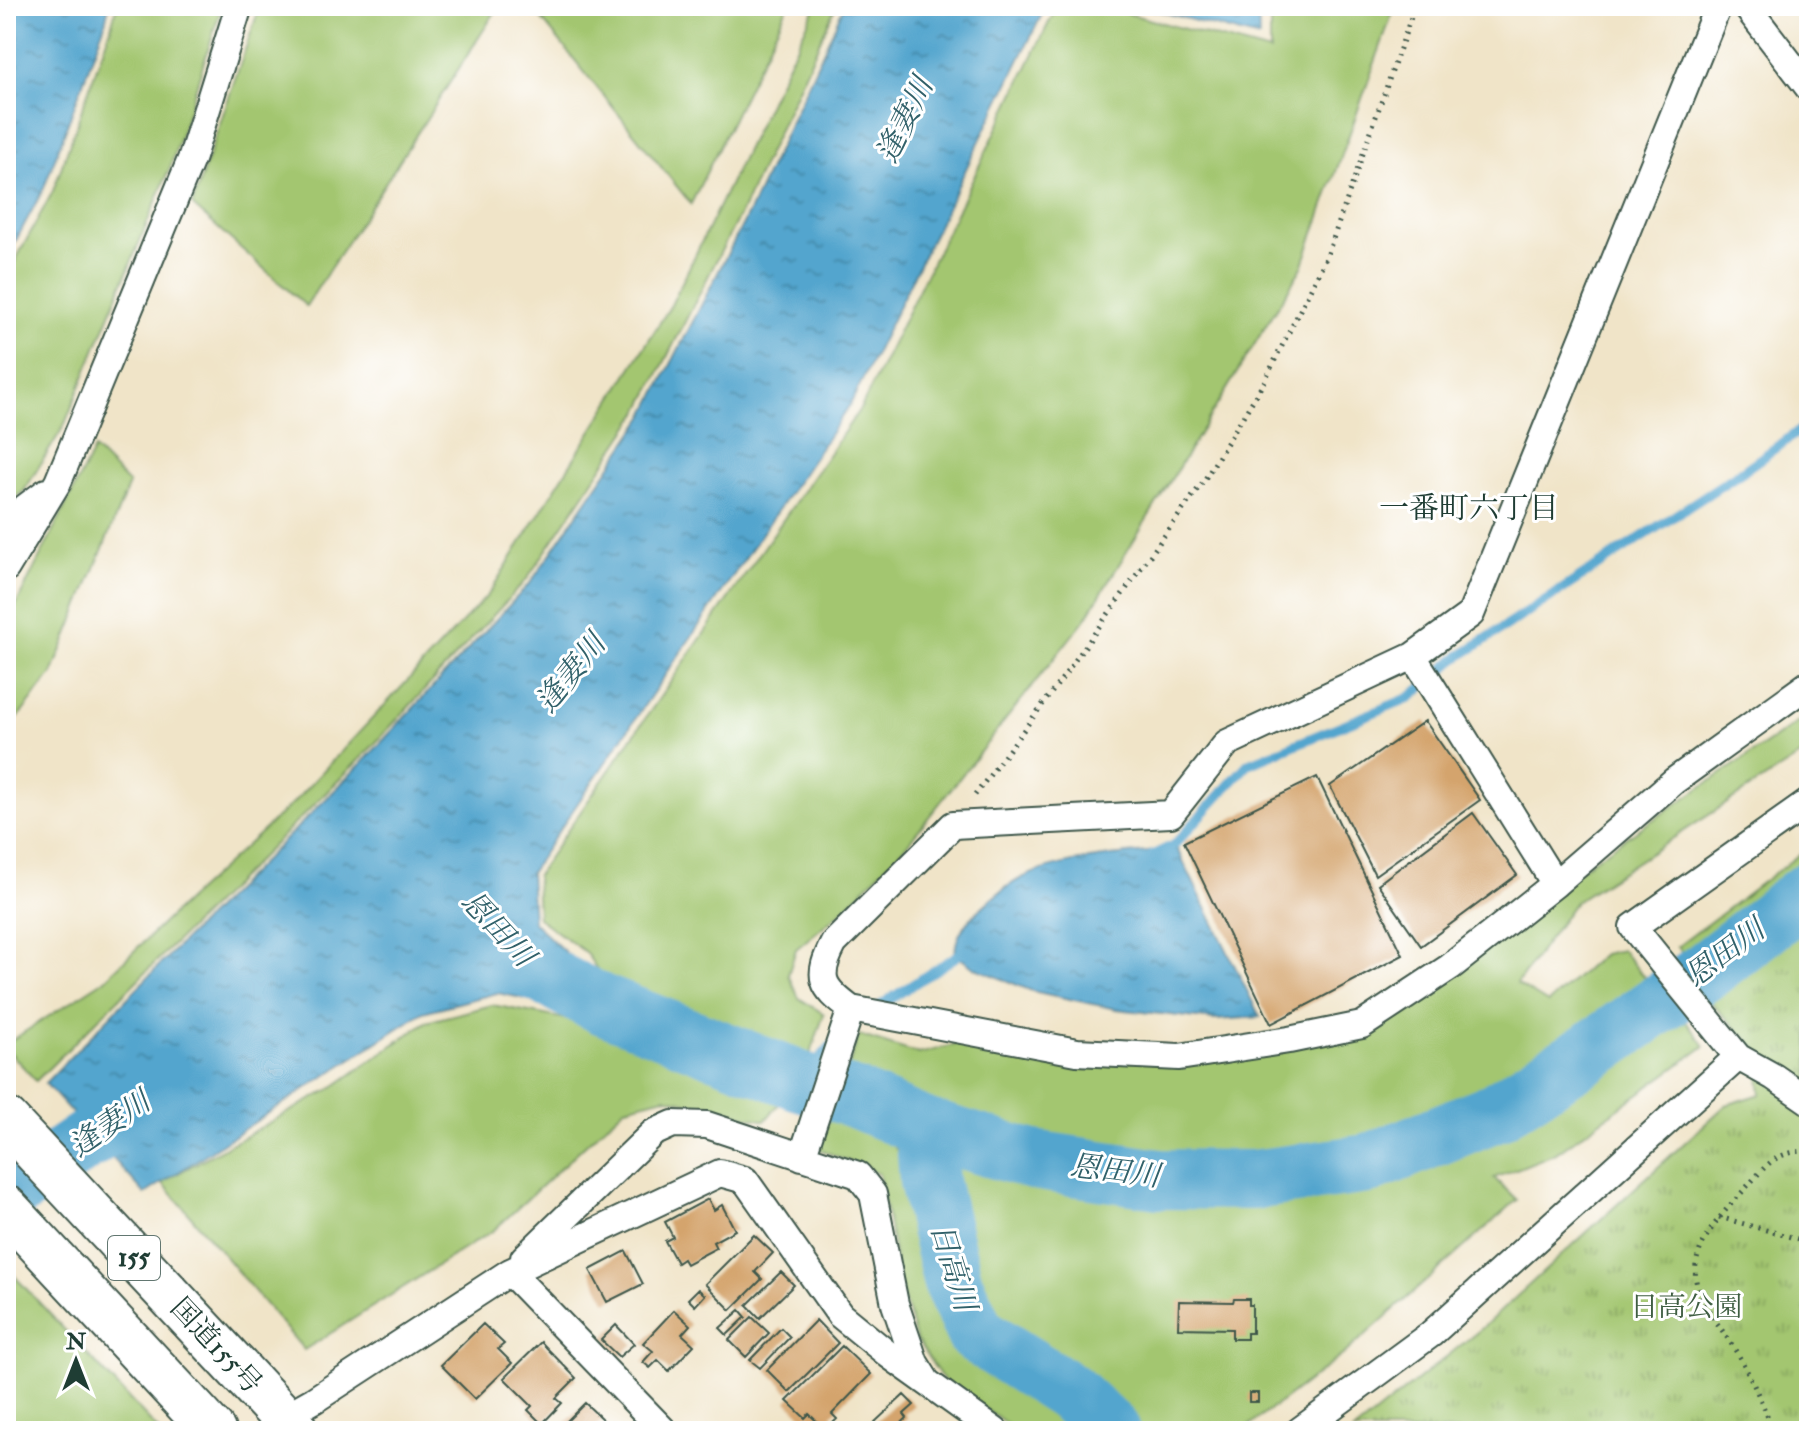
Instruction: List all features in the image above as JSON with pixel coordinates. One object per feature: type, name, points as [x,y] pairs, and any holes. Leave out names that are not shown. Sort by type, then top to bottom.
[{"type":"highway","name":"国道155号","points":[[6,1120],[281,1415]]},
{"type":"highway","name":"155","points":[[6,1208],[212,1430]]},
{"type":"street","points":[[6,568],[58,482],[192,157],[239,6]]},
{"type":"street","points":[[1718,6],[1471,614],[1416,659],[1227,743],[1171,814],[953,825],[834,943],[824,962],[823,978],[832,995],[851,1009],[1077,1052],[1179,1057],[1362,1025],[1450,967],[1555,884],[1674,781],[1809,684]]},
{"type":"street","points":[[1746,6],[1809,88]]},
{"type":"street","points":[[6,522],[58,482]]},
{"type":"street","points":[[1416,659],[1555,884]]},
{"type":"street","points":[[1809,802],[1633,927],[1738,1057],[1809,1101]]},
{"type":"street","points":[[802,1157],[851,1009]]},
{"type":"street","points":[[1299,1431],[1431,1334],[1738,1057]]},
{"type":"street","points":[[510,1272],[653,1133],[673,1124],[707,1125],[858,1175],[873,1194],[895,1304],[915,1363],[928,1383]]},
{"type":"street","points":[[281,1415],[314,1400],[510,1272],[720,1173],[745,1180],[840,1315],[889,1355],[995,1431]]},
{"type":"street","points":[[510,1272],[664,1431]]},
{"type":"path","points":[[953,825],[1205,479],[1264,382],[1327,256],[1415,6]]},
{"type":"path","points":[[1774,1431],[1739,1356],[1699,1294],[1695,1267],[1702,1245],[1719,1217],[1774,1158],[1793,1151],[1809,1151]]},
{"type":"path","points":[[1719,1217],[1809,1242]]},
{"type":"green space","points":[[117,6],[222,6],[171,165],[64,426],[24,491],[6,504],[6,278],[53,191]]},
{"type":"green space","points":[[260,6],[499,6],[306,306],[192,205]]},
{"type":"green space","points":[[531,6],[788,6],[691,204]]},
{"type":"green space","points":[[816,6],[836,6],[743,208],[639,412],[527,579],[368,751],[36,1081],[6,1048],[6,1044],[103,981],[293,803],[488,595],[671,305]]},
{"type":"green space","points":[[1057,6],[1100,6],[1270,52],[1270,6],[1395,6],[1302,267],[1086,618],[905,847],[843,910],[796,949],[788,975],[799,998],[824,1014],[807,1065],[728,1034],[616,997],[585,952],[538,918],[536,876],[862,406]]},
{"type":"green space","points":[[94,449],[129,484],[52,674],[6,733],[6,620]]},
{"type":"green space","points":[[1809,715],[1809,750],[1575,902],[1517,984],[1548,1003],[1603,954],[1622,950],[1648,982],[1521,1068],[1432,1113],[1359,1138],[1282,1151],[1225,1155],[1132,1150],[1061,1138],[955,1109],[847,1071],[859,1035],[919,1054],[965,1042],[1079,1062],[1366,1031],[1590,862]]},
{"type":"green space","points":[[1809,847],[1809,871],[1691,963],[1677,947]]},
{"type":"green space","name":"日高公園","points":[[1809,923],[1809,1431],[1354,1431],[1481,1329],[1726,1105],[1761,1094],[1756,1048],[1705,997]]},
{"type":"green space","points":[[492,1005],[619,1029],[789,1092],[765,1121],[665,1097],[626,1107],[494,1230],[304,1350],[162,1182],[329,1090],[426,1022]]},
{"type":"green space","points":[[1684,1018],[1705,1046],[1556,1153],[1494,1178],[1517,1200],[1344,1354],[1242,1431],[1127,1431],[993,1332],[962,1280],[938,1153],[1060,1190],[1167,1204],[1285,1201],[1375,1184],[1478,1147],[1559,1105]]},
{"type":"green space","points":[[829,1119],[886,1137],[907,1162],[934,1285],[946,1321],[973,1360],[1073,1431],[1017,1431],[944,1381],[916,1339],[900,1285],[879,1174],[819,1149]]},
{"type":"green space","points":[[6,1267],[159,1431],[6,1431]]},
{"type":"water","points":[[6,6],[109,6],[44,188],[6,259]]},
{"type":"water","points":[[844,6],[1046,6],[851,403],[530,873],[533,922],[600,985],[582,1010],[497,993],[423,1012],[145,1194],[45,1083],[363,762],[531,582],[644,417],[751,208]]},
{"type":"water","points":[[1139,6],[1258,6],[1259,38]]},
{"type":"water","points":[[1177,849],[1260,1017],[1215,1020],[1116,1009],[1032,991],[973,967],[956,955],[957,939],[969,921],[995,896],[1020,879],[1075,862]]},
{"type":"building","points":[[1425,721],[1480,800],[1375,875],[1330,786]]},
{"type":"building","points":[[1317,777],[1403,955],[1271,1024],[1184,842]]},
{"type":"building","points":[[1473,813],[1517,875],[1421,946],[1378,884]]},
{"type":"building","points":[[708,1199],[714,1210],[722,1205],[735,1230],[713,1242],[716,1248],[686,1264],[683,1259],[677,1263],[665,1241],[673,1237],[665,1222]]},
{"type":"building","points":[[754,1235],[773,1253],[755,1272],[762,1279],[731,1310],[705,1284]]},
{"type":"building","points":[[626,1251],[643,1284],[607,1302],[590,1270]]},
{"type":"building","points":[[781,1272],[794,1285],[760,1318],[747,1305]]},
{"type":"building","points":[[698,1289],[705,1295],[695,1306],[688,1299]]},
{"type":"building","points":[[1234,1299],[1249,1299],[1249,1305],[1252,1305],[1252,1333],[1247,1333],[1247,1339],[1232,1339],[1232,1329],[1178,1328],[1179,1301],[1233,1302]]},
{"type":"building","points":[[674,1310],[690,1325],[682,1334],[694,1345],[669,1371],[658,1360],[650,1368],[643,1362],[653,1351],[643,1343]]},
{"type":"building","points":[[740,1310],[746,1317],[727,1335],[720,1328]]},
{"type":"building","points":[[752,1317],[769,1333],[746,1357],[729,1340]]},
{"type":"building","points":[[816,1320],[838,1343],[789,1392],[767,1370]]},
{"type":"building","points":[[483,1324],[504,1344],[498,1349],[512,1363],[475,1399],[441,1365]]},
{"type":"building","points":[[616,1325],[634,1344],[619,1357],[601,1340]]},
{"type":"building","points":[[781,1328],[790,1337],[760,1368],[750,1360]]},
{"type":"building","points":[[541,1342],[576,1378],[556,1398],[562,1403],[542,1424],[528,1410],[532,1406],[504,1378]]},
{"type":"building","points":[[842,1346],[871,1374],[832,1414],[837,1419],[826,1430],[809,1414],[805,1418],[787,1401]]},
{"type":"building","points":[[1249,1393],[1258,1393],[1258,1402],[1249,1402]]},
{"type":"building","points":[[904,1395],[914,1405],[904,1414],[907,1418],[893,1431],[883,1431],[875,1422]]},
{"type":"building","points":[[585,1403],[603,1420],[592,1431],[557,1431]]},
{"type":"waterway","points":[[1151,856],[1174,845],[1248,764],[1411,697],[1454,660],[1743,471],[1809,424]]},
{"type":"waterway","name":"恩田川","points":[[519,959],[525,966],[601,1004],[800,1081],[857,1099],[925,1128],[1033,1160],[1159,1179],[1252,1180],[1368,1164],[1495,1112],[1602,1044],[1707,970],[1809,891]]},
{"type":"waterway","points":[[875,1009],[966,950]]},
{"type":"waterway","points":[[800,1081],[830,1047]]},
{"type":"waterway","name":"逢妻川","points":[[6,1196],[160,1089]]},
{"type":"waterway","name":"日高川","points":[[925,1128],[929,1181],[953,1283],[976,1334],[1070,1393],[1111,1431]]},
{"type":"district","name":"一番町六丁目","points":[[1469,508]]}]
